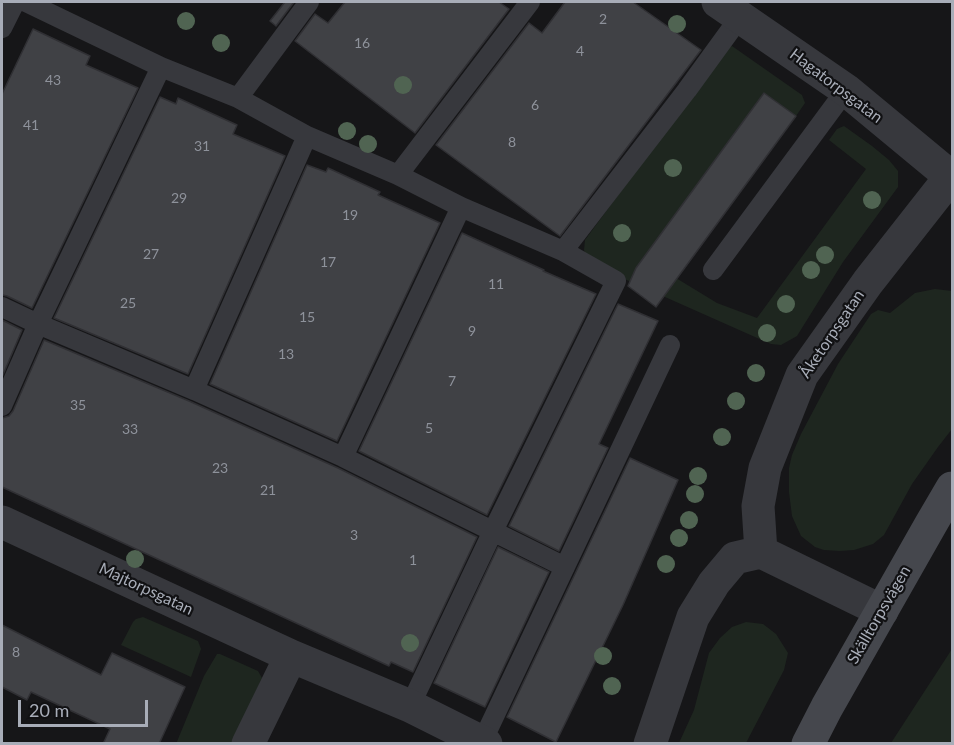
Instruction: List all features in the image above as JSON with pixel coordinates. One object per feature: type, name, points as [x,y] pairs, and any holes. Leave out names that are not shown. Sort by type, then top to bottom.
[{"type":"street","name":"Hagatorpsgatan","points":[[729,9],[846,90],[952,176]]},
{"type":"street","name":"Åketorpsgatan","points":[[761,552],[758,506],[765,468],[802,375],[868,282],[952,176]]},
{"type":"street","name":"Skälltorpsvägen","points":[[808,744],[952,488]]},
{"type":"street","name":"Majtorpsgatan","points":[[2,522],[291,656],[410,706],[484,743]]},
{"type":"street","points":[[650,744],[693,616],[714,583],[735,558],[761,552],[882,611]]},
{"type":"street","points":[[248,744],[291,656]]},
{"type":"lane","points":[[2,28],[15,2]]},
{"type":"lane","points":[[26,2],[161,67],[238,98],[307,136],[563,251],[615,281],[410,706]]},
{"type":"lane","points":[[238,98],[309,2]]},
{"type":"lane","points":[[398,175],[530,2]]},
{"type":"lane","points":[[563,251],[681,97],[729,9]]},
{"type":"lane","points":[[2,406],[38,324],[161,67]]},
{"type":"lane","points":[[713,270],[846,90]]},
{"type":"lane","points":[[194,390],[307,136]]},
{"type":"lane","points":[[343,457],[461,207]]},
{"type":"lane","points":[[2,307],[343,457],[565,567]]},
{"type":"lane","points":[[484,743],[670,345]]},
{"type":"shaded area","points":[[732,46],[802,95],[805,103],[796,116],[763,94],[648,252],[676,278],[717,303],[757,318],[866,169],[829,140],[837,129],[844,126],[889,160],[898,171],[898,187],[843,262],[797,336],[781,345],[771,344],[602,269],[586,256],[584,250],[585,240],[721,55]]},
{"type":"shaded area","points":[[935,289],[952,291],[952,429],[912,484],[884,535],[873,544],[854,550],[824,550],[815,547],[801,536],[792,516],[789,492],[789,468],[801,434],[838,364],[871,314],[878,310],[890,313],[915,293]]},
{"type":"shaded area","points":[[143,617],[198,641],[201,649],[191,677],[121,645],[133,622]]},
{"type":"shaded area","points":[[746,622],[763,624],[776,634],[788,653],[784,670],[746,743],[679,743],[694,710],[709,653],[732,627]]},
{"type":"shaded area","points":[[952,649],[952,743],[891,743]]},
{"type":"shaded area","points":[[217,654],[258,671],[262,678],[233,743],[176,744],[204,676]]},
{"type":"building","points":[[285,2],[294,2],[276,26],[270,21]]},
{"type":"building","points":[[345,2],[499,2],[509,9],[415,133],[295,41],[315,14],[328,23]]},
{"type":"building","points":[[565,2],[633,2],[701,50],[560,236],[436,145],[529,23],[542,33]]},
{"type":"building","points":[[33,29],[90,56],[86,65],[138,88],[32,308],[2,295],[2,94]]},
{"type":"building","points":[[764,93],[796,116],[656,307],[628,286],[636,268]]},
{"type":"building","points":[[160,97],[176,104],[178,98],[237,125],[233,134],[285,156],[188,374],[54,318]]},
{"type":"building","points":[[307,165],[326,172],[328,168],[380,192],[378,195],[440,223],[337,441],[210,384]]},
{"type":"building","points":[[462,233],[596,294],[487,515],[359,451]]},
{"type":"building","points":[[618,304],[658,321],[599,444],[608,448],[559,551],[509,526]]},
{"type":"building","points":[[2,320],[22,330],[2,377]]},
{"type":"building","points":[[44,340],[189,401],[338,468],[477,537],[413,672],[391,662],[389,666],[2,487],[2,418],[9,416],[13,411]]},
{"type":"building","points":[[630,458],[678,480],[623,605],[556,742],[507,717]]},
{"type":"building","points":[[498,547],[549,572],[485,707],[434,683]]},
{"type":"building","points":[[2,625],[101,675],[112,653],[185,687],[159,744],[103,744],[110,729],[31,692],[27,700],[2,687]]}]
